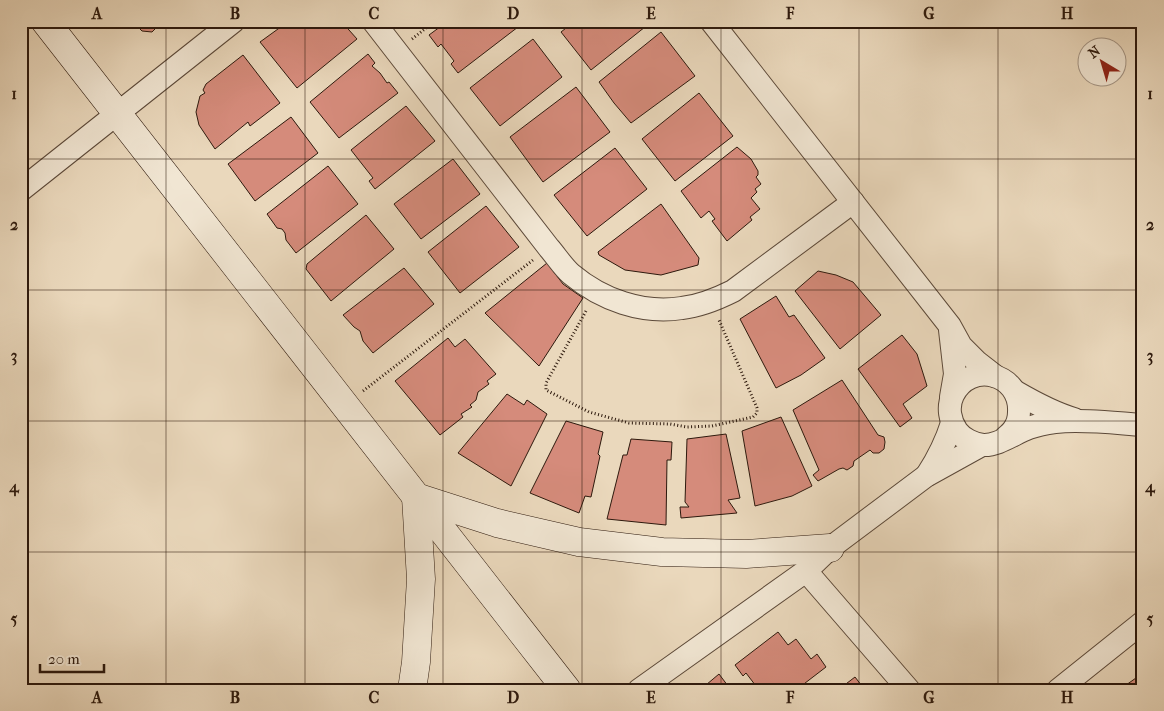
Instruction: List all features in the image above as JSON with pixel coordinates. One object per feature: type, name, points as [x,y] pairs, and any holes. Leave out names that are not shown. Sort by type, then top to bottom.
[{"type":"street","points":[[45,21],[567,690]]},
{"type":"street","points":[[21,190],[234,21]]},
{"type":"street","points":[[373,21],[570,273],[597,293],[624,304],[653,309],[682,308],[710,302],[733,291],[853,202]]},
{"type":"street","points":[[710,21],[950,326],[961,346],[977,362],[1007,382],[1016,392],[1059,414],[1082,421]]},
{"type":"street","points":[[950,326],[954,374],[949,410],[952,423],[959,434],[970,442],[982,445],[990,444],[1030,428],[1056,422],[1082,421],[1143,425]]},
{"type":"street","points":[[952,397],[959,386],[969,378],[982,374],[996,376]]},
{"type":"street","points":[[1005,438],[1014,429],[1019,417],[1020,404],[1016,392]]},
{"type":"street","points":[[926,476],[946,442],[952,423]]},
{"type":"street","points":[[639,690],[806,570],[830,548],[926,476],[982,445]]},
{"type":"street","points":[[416,497],[506,525],[579,542],[662,552],[746,554],[830,548]]},
{"type":"street","points":[[412,690],[416,662],[421,579],[416,497]]},
{"type":"street","points":[[806,570],[909,690]]},
{"type":"street","points":[[1058,690],[1142,626]]},
{"type":"path","points":[[396,51],[435,21]]},
{"type":"path","points":[[345,405],[549,248]]},
{"type":"path","points":[[597,293],[546,383],[546,390],[589,412],[629,423],[712,426],[753,417],[757,413],[757,408],[710,302]]},
{"type":"building","points":[[125,21],[179,21],[166,27],[161,23],[152,32],[142,31],[136,25],[131,27]]},
{"type":"building","points":[[289,21],[341,21],[357,39],[297,88],[260,42]]},
{"type":"building","points":[[448,21],[514,21],[518,27],[458,73],[451,64],[454,61],[441,44],[438,47],[429,35]]},
{"type":"building","points":[[575,21],[648,21],[650,23],[591,70],[561,32]]},
{"type":"building","points":[[661,32],[695,76],[631,123],[599,82]]},
{"type":"building","points":[[533,39],[562,77],[500,126],[470,88]]},
{"type":"building","points":[[368,54],[375,63],[372,66],[398,93],[339,138],[310,102]]},
{"type":"building","points":[[243,55],[280,103],[250,126],[248,122],[215,149],[199,125],[196,112],[200,96],[205,93],[203,90],[206,84]]},
{"type":"building","points":[[576,87],[610,132],[543,182],[510,137]]},
{"type":"building","points":[[699,93],[733,136],[675,181],[642,139]]},
{"type":"building","points":[[406,106],[435,141],[375,189],[369,181],[373,178],[351,150]]},
{"type":"building","points":[[291,117],[318,153],[255,201],[228,164]]},
{"type":"building","points":[[737,147],[751,159],[758,171],[756,177],[761,184],[755,189],[757,192],[751,198],[760,209],[750,217],[752,220],[727,241],[712,221],[715,219],[709,211],[701,218],[681,191]]},
{"type":"building","points":[[615,148],[647,189],[587,236],[554,195]]},
{"type":"building","points":[[453,159],[480,194],[421,239],[394,204]]},
{"type":"building","points":[[328,166],[358,204],[296,253],[286,240],[285,233],[282,229],[277,228],[267,214]]},
{"type":"building","points":[[661,204],[699,258],[698,265],[661,275],[625,270],[599,255],[598,252]]},
{"type":"building","points":[[486,206],[519,247],[460,293],[428,252]]},
{"type":"building","points":[[366,215],[394,249],[331,301],[306,269],[307,264]]},
{"type":"building","points":[[547,263],[563,284],[583,298],[539,366],[485,313]]},
{"type":"building","points":[[404,268],[434,304],[373,353],[363,341],[360,331],[343,315]]},
{"type":"building","points":[[818,271],[836,275],[853,282],[881,315],[840,349],[795,291]]},
{"type":"building","points":[[776,296],[789,317],[794,315],[825,358],[801,375],[776,388],[740,319]]},
{"type":"building","points":[[902,335],[917,354],[927,386],[903,404],[912,418],[900,427],[858,369]]},
{"type":"building","points":[[448,338],[455,347],[465,339],[496,374],[487,381],[489,384],[478,392],[476,400],[470,405],[472,407],[461,414],[463,417],[440,435],[395,381]]},
{"type":"building","points":[[842,380],[878,435],[884,437],[884,449],[879,453],[873,453],[870,450],[854,461],[853,466],[847,470],[839,469],[818,481],[813,475],[819,470],[793,410]]},
{"type":"building","points":[[507,394],[524,405],[527,400],[547,414],[511,486],[458,453]]},
{"type":"building","points":[[781,417],[812,486],[792,496],[755,506],[742,431]]},
{"type":"building","points":[[566,421],[603,432],[591,497],[585,496],[579,513],[530,493]]},
{"type":"building","points":[[726,434],[740,498],[728,500],[737,513],[681,518],[680,507],[689,507],[685,502],[687,439]]},
{"type":"building","points":[[631,439],[672,442],[671,460],[667,460],[666,525],[607,519],[623,455],[627,455]]},
{"type":"building","points":[[778,632],[788,645],[796,639],[811,659],[817,654],[826,667],[796,690],[759,690],[746,673],[743,676],[735,665]]},
{"type":"building","points":[[1143,673],[1143,690],[1119,690]]},
{"type":"building","points":[[719,674],[731,690],[700,690]]},
{"type":"building","points":[[855,677],[865,690],[838,690]]}]
